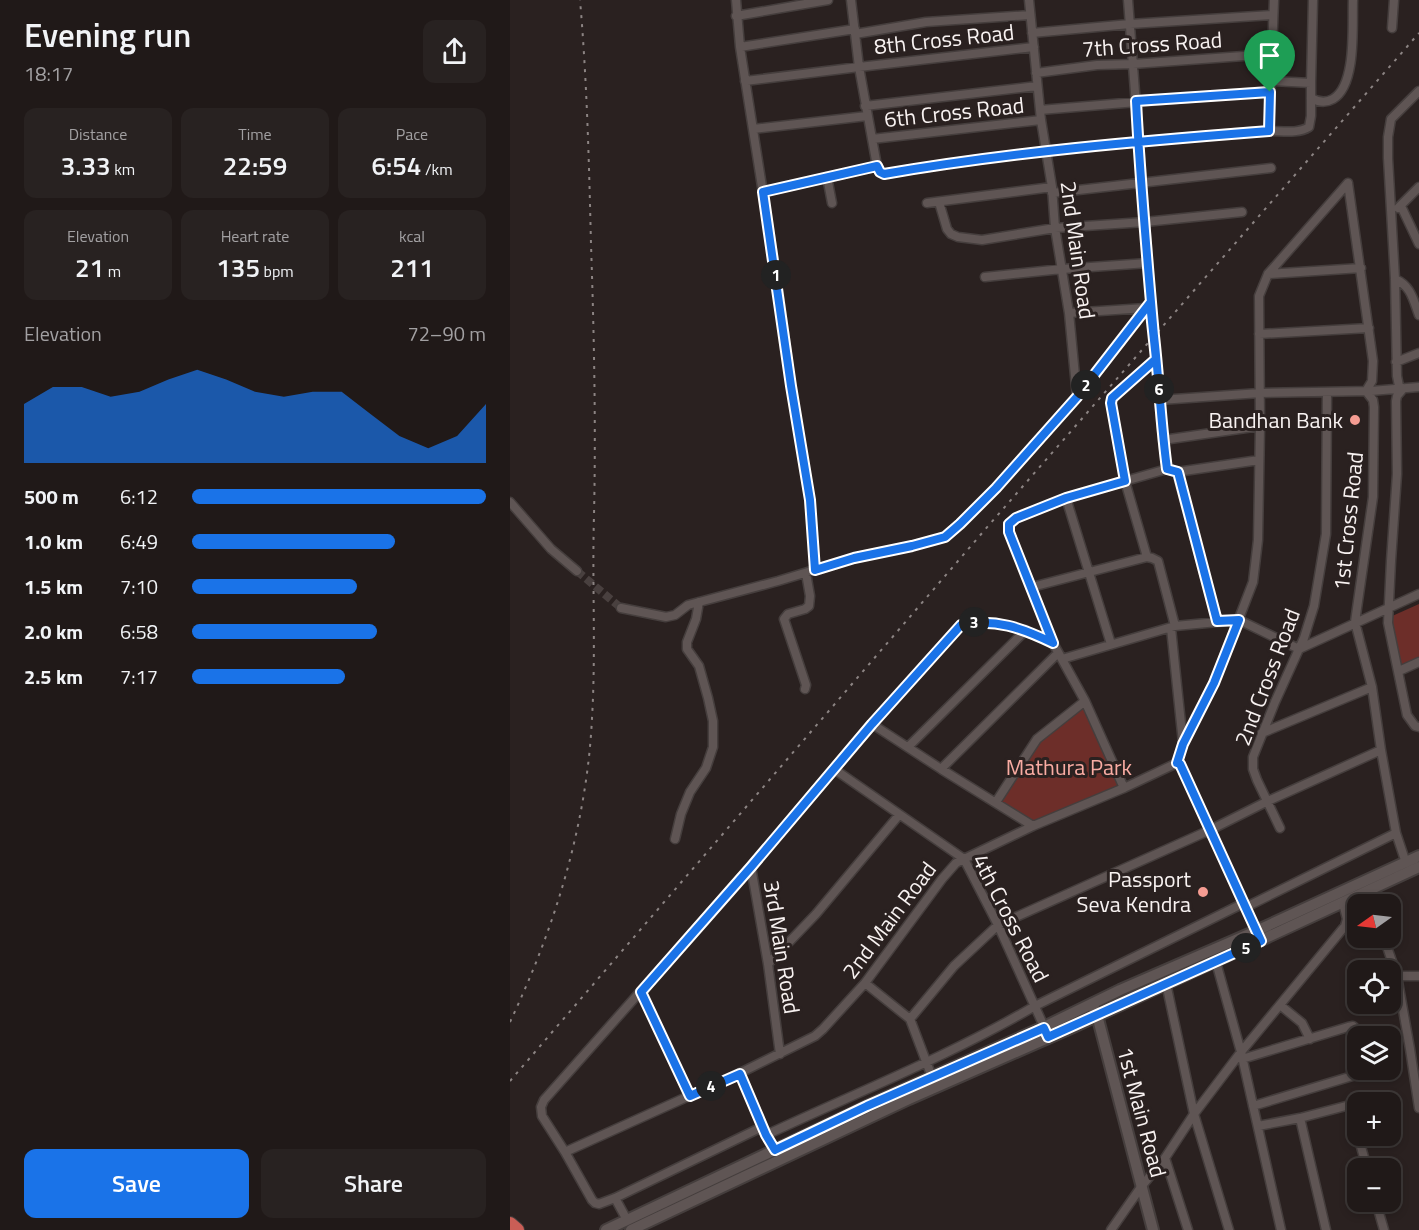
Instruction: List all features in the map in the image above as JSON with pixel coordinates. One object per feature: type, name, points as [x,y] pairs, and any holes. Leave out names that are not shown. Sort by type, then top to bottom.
[{"type":"highway","points":[[510,1224],[517,1230]]},
{"type":"main road","points":[[648,1221],[775,1150],[932,1077],[1046,1032],[1073,1027],[1216,962],[1259,936],[1419,856]]},
{"type":"main road","points":[[606,1230],[648,1221],[909,1099],[1046,1032],[1092,1004],[1343,903],[1419,867]]},
{"type":"main road","name":"1st Main Road","points":[[1092,1004],[1097,1015],[1153,1230]]},
{"type":"street","points":[[735,0],[745,81],[810,500],[809,606],[788,614],[784,619],[806,685],[805,689]]},
{"type":"street","points":[[736,15],[828,0]]},
{"type":"street","points":[[851,0],[865,106],[877,166],[884,174],[1138,142],[1269,131],[1303,131],[1311,123],[1313,0]]},
{"type":"street","name":"2nd Main Road","points":[[1029,0],[1041,120],[1069,313],[1077,397]]},
{"type":"street","points":[[1128,0],[1148,263],[1148,305],[1167,469]]},
{"type":"street","points":[[1269,131],[1274,0]]},
{"type":"street","points":[[1311,98],[1322,102],[1330,101],[1342,92],[1347,83],[1351,64],[1353,0]]},
{"type":"street","points":[[1392,28],[1394,0]]},
{"type":"street","points":[[740,47],[926,22],[1030,15]]},
{"type":"street","name":"8th Cross Road","points":[[1032,33],[1272,15]]},
{"type":"street","name":"8th Cross Road","points":[[745,81],[1034,48]]},
{"type":"street","name":"7th Cross Road","points":[[1036,73],[1097,65],[1271,54]]},
{"type":"street","points":[[1272,81],[1311,83]]},
{"type":"street","points":[[865,106],[1037,86]]},
{"type":"street","name":"6th Cross Road","points":[[1040,110],[1270,92]]},
{"type":"street","points":[[1419,92],[1391,119],[1388,137],[1395,279],[1396,362],[1399,389],[1396,402],[1397,474],[1387,608],[1407,715],[1415,726],[1419,727]]},
{"type":"street","points":[[753,129],[867,116]]},
{"type":"street","name":"6th Cross Road","points":[[872,139],[1041,120]]},
{"type":"street","points":[[763,192],[877,166]]},
{"type":"street","points":[[927,203],[1271,168]]},
{"type":"street","points":[[827,177],[832,203]]},
{"type":"street","name":"1st Cross Road","points":[[1268,274],[1348,183],[1373,361],[1369,391],[1374,407],[1373,497],[1358,621],[1372,687],[1396,832],[1406,863]]},
{"type":"street","points":[[1391,213],[1419,187]]},
{"type":"street","points":[[939,202],[947,229],[951,234],[982,240],[1055,228],[1242,212]]},
{"type":"street","points":[[1401,206],[1419,244]]},
{"type":"street","points":[[985,277],[1062,268],[1148,263]]},
{"type":"street","points":[[1259,936],[1180,764],[1177,763],[1183,744],[1214,683],[1253,582],[1258,540],[1259,296],[1268,274],[1360,268]]},
{"type":"street","points":[[1395,279],[1407,286],[1419,315]]},
{"type":"street","points":[[1069,313],[1148,305]]},
{"type":"street","points":[[621,608],[666,617],[675,615],[688,605],[854,558],[945,537],[996,488],[1077,397],[1148,305]]},
{"type":"street","points":[[1259,334],[1369,328]]},
{"type":"street","points":[[1396,362],[1419,353]]},
{"type":"street","points":[[1146,557],[1125,481],[1111,403],[1112,398],[1156,359]]},
{"type":"street","points":[[1160,400],[1260,393],[1369,391],[1419,387]]},
{"type":"street","name":"2nd Cross Road","points":[[1280,828],[1253,769],[1253,757],[1299,649],[1314,606],[1326,534],[1328,392]]},
{"type":"street","points":[[1163,440],[1260,426]]},
{"type":"street","points":[[1124,788],[1085,701],[1053,643],[1009,532],[1009,524],[1016,518],[1066,498],[1167,469],[1178,472],[1259,460]]},
{"type":"street","points":[[1178,472],[1217,621]]},
{"type":"street","points":[[1066,498],[1111,645]]},
{"type":"street","points":[[510,502],[551,549],[577,571]]},
{"type":"street","points":[[1032,587],[1146,557],[1158,561],[1173,627],[1183,744]]},
{"type":"street","points":[[941,770],[1060,656],[1111,645],[1173,627],[1239,620],[1299,649],[1419,594]]},
{"type":"street","points":[[675,839],[681,814],[690,792],[706,768],[713,747],[713,722],[708,698],[699,666],[687,650],[687,642],[696,619],[699,602]]},
{"type":"street","name":"3rd Main Road","points":[[780,1054],[768,964],[751,867],[872,724],[961,625],[977,622],[1002,624],[1026,630],[1053,643]]},
{"type":"street","points":[[908,747],[1026,630]]},
{"type":"street","points":[[1399,671],[1419,662]]},
{"type":"street","points":[[1262,733],[1372,687]]},
{"type":"street","points":[[996,802],[1037,739],[1085,701]]},
{"type":"street","points":[[872,724],[941,770],[1033,826]]},
{"type":"street","points":[[910,1019],[954,966],[998,925],[1381,750]]},
{"type":"street","name":"2nd Main Road","points":[[565,1152],[740,1074],[815,1036],[865,983],[956,863],[1033,826],[1177,763]]},
{"type":"street","name":"4th Cross Road","points":[[834,769],[964,859],[998,925],[1046,1032]]},
{"type":"street","points":[[768,964],[816,914],[899,815]]},
{"type":"street","points":[[751,867],[543,1100],[542,1116],[595,1203],[599,1204],[615,1198],[764,1131],[879,1084],[1396,832]]},
{"type":"street","points":[[1111,1230],[1166,1158],[1194,1114],[1345,926],[1347,919],[1343,903]]},
{"type":"street","points":[[1216,962],[1242,1056],[1281,1230]]},
{"type":"street","points":[[1401,976],[1419,976]]},
{"type":"street","points":[[865,983],[910,1019],[932,1077]]},
{"type":"street","points":[[1166,983],[1194,1114],[1229,1230]]},
{"type":"street","points":[[641,992],[690,1096]]},
{"type":"street","points":[[1401,998],[1419,1108]]},
{"type":"street","points":[[1280,1005],[1302,1023],[1310,1039]]},
{"type":"street","points":[[1242,1056],[1347,1028]]},
{"type":"street","points":[[740,1074],[764,1131],[775,1150]]},
{"type":"street","points":[[1253,1106],[1347,1078]]},
{"type":"street","points":[[1257,1126],[1347,1106]]},
{"type":"street","points":[[1300,1118],[1326,1230]]},
{"type":"street","points":[[1166,1158],[1188,1230]]},
{"type":"street","points":[[615,1198],[629,1225]]},
{"type":"street","points":[[1379,1212],[1384,1230]]},
{"type":"green space","points":[[1419,604],[1419,659],[1400,668],[1390,617]]},
{"type":"green space","name":"Mathura Park","points":[[1085,701],[1124,788],[1033,826],[996,802],[1037,739]]},
{"type":"tunnel","points":[[577,571],[621,608]]},
{"type":"railway","points":[[510,1022],[541,949],[566,874],[583,797],[592,718],[595,447],[593,312],[587,122],[580,0]]},
{"type":"railway","points":[[510,1081],[989,525],[1419,33]]},
{"type":"place","name":"Bandhan Bank","points":[[1355,420]]},
{"type":"place","name":"Passport Seva Kendra","points":[[1203,892]]},
{"type":"route","points":[[1270,92],[1136,101],[1138,142],[1150,303],[1154,335],[1163,440],[1167,469],[1178,472],[1217,621],[1239,620],[1214,683],[1183,744],[1177,763],[1180,764],[1261,941],[1073,1027],[1048,1037],[1044,1028],[867,1106],[775,1150],[766,1135],[740,1074],[690,1096],[641,992],[872,724],[961,625],[977,622],[1002,624],[1026,630],[1053,643],[1009,532],[1009,524],[1016,518],[1066,498],[1125,481],[1111,408],[1112,398],[1156,359],[1150,303],[1077,397],[996,488],[945,537],[854,558],[815,570],[810,500],[763,192],[877,166],[884,174],[1046,152],[1138,142],[1269,131],[1270,92]]}]
